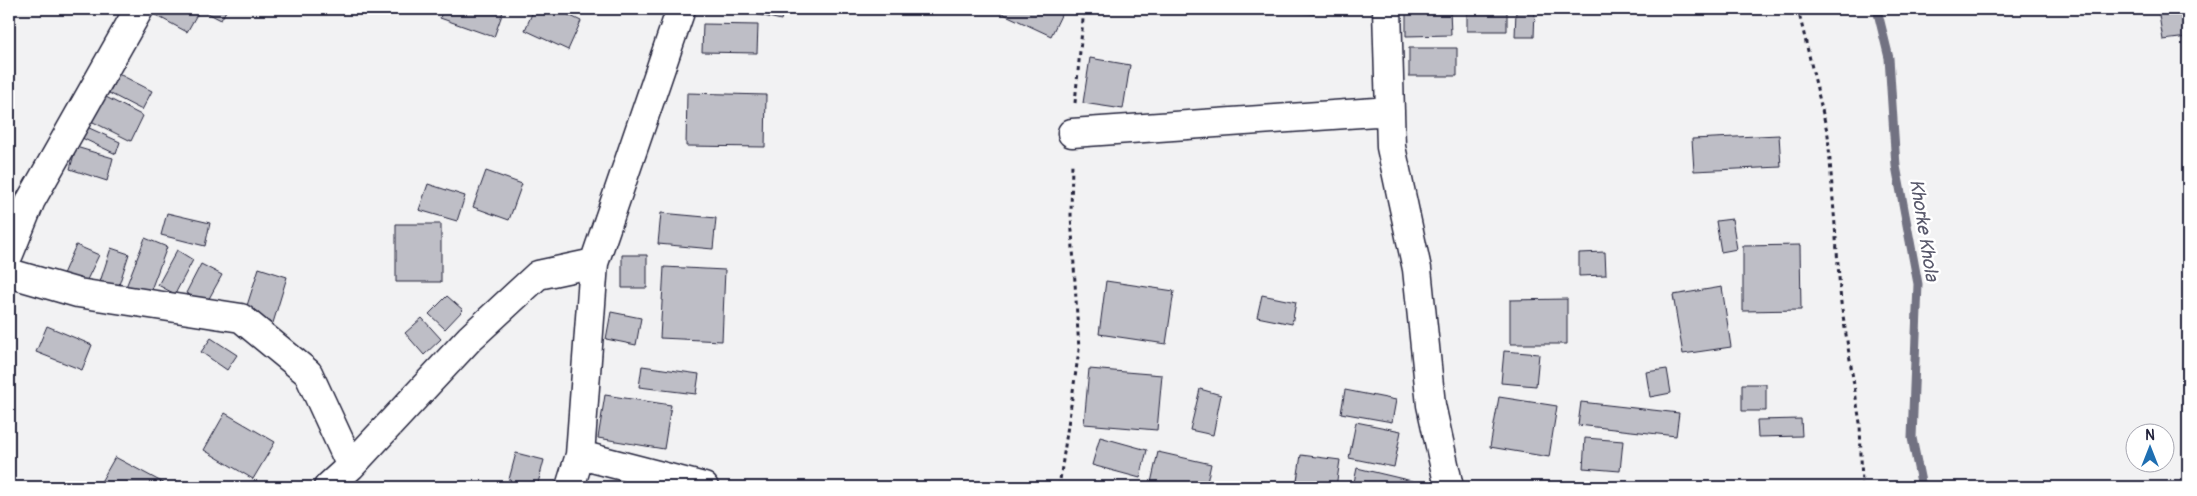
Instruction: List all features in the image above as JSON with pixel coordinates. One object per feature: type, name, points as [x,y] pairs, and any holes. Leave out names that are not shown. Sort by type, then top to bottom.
[{"type":"street","points":[[9,254],[32,200],[139,9]]},
{"type":"street","points":[[570,487],[580,455],[594,263],[682,9]]},
{"type":"street","points":[[1387,9],[1391,147],[1417,269],[1430,405],[1448,487]]},
{"type":"street","points":[[1072,133],[1390,111]]},
{"type":"street","points":[[328,487],[351,466],[470,338],[538,275],[594,263]]},
{"type":"street","points":[[9,273],[78,293],[240,318],[308,373],[351,466]]},
{"type":"street","points":[[580,455],[704,487]]},
{"type":"path","points":[[1059,487],[1078,350],[1071,215],[1072,133],[1084,9]]},
{"type":"path","points":[[1798,9],[1828,135],[1840,303],[1860,423],[1862,487]]},
{"type":"building","points":[[150,9],[200,9],[187,32],[148,11]]},
{"type":"building","points":[[200,9],[227,9],[221,20]]},
{"type":"building","points":[[443,9],[504,9],[494,37],[440,18]]},
{"type":"building","points":[[534,9],[556,9],[581,21],[568,50],[525,30]]},
{"type":"building","points":[[734,9],[784,9],[781,20]]},
{"type":"building","points":[[993,9],[1064,9],[1051,36]]},
{"type":"building","points":[[1258,9],[1314,9],[1314,14]]},
{"type":"building","points":[[1406,9],[1450,9],[1451,35],[1406,36]]},
{"type":"building","points":[[1467,9],[1507,9],[1507,31],[1467,31]]},
{"type":"building","points":[[2158,9],[2188,9],[2188,37],[2163,40]]},
{"type":"building","points":[[1516,10],[1535,10],[1534,37],[1515,37]]},
{"type":"building","points":[[703,24],[758,25],[757,53],[702,52]]},
{"type":"building","points":[[1409,48],[1457,48],[1457,76],[1409,76]]},
{"type":"building","points":[[1090,58],[1130,65],[1123,109],[1083,103]]},
{"type":"building","points":[[119,74],[152,91],[142,110],[109,93]]},
{"type":"building","points":[[687,93],[766,95],[765,147],[686,146]]},
{"type":"building","points":[[104,96],[143,116],[131,141],[91,121]]},
{"type":"building","points":[[87,127],[120,142],[116,154],[82,138]]},
{"type":"building","points":[[1779,135],[1781,167],[1694,171],[1692,139]]},
{"type":"building","points":[[76,147],[113,158],[107,181],[70,169]]},
{"type":"building","points":[[486,171],[522,184],[509,220],[473,207]]},
{"type":"building","points":[[428,184],[465,196],[457,221],[419,210]]},
{"type":"building","points":[[167,213],[210,223],[205,246],[161,235]]},
{"type":"building","points":[[661,213],[716,218],[713,249],[658,244]]},
{"type":"building","points":[[1732,219],[1737,249],[1721,252],[1716,221]]},
{"type":"building","points":[[396,224],[441,224],[441,282],[396,282]]},
{"type":"building","points":[[145,238],[167,247],[149,295],[126,287]]},
{"type":"building","points":[[76,245],[99,255],[85,284],[63,274]]},
{"type":"building","points":[[1800,245],[1801,310],[1743,311],[1743,246]]},
{"type":"building","points":[[111,248],[129,254],[117,291],[99,285]]},
{"type":"building","points":[[177,250],[193,260],[175,294],[158,285]]},
{"type":"building","points":[[1605,252],[1606,275],[1579,276],[1579,253]]},
{"type":"building","points":[[622,255],[647,255],[647,288],[622,288]]},
{"type":"building","points":[[201,264],[222,275],[206,304],[186,293]]},
{"type":"building","points":[[664,267],[725,270],[722,341],[660,338]]},
{"type":"building","points":[[259,268],[287,277],[273,323],[244,315]]},
{"type":"building","points":[[1106,281],[1174,291],[1166,344],[1099,334]]},
{"type":"building","points":[[1722,287],[1731,347],[1683,354],[1673,295]]},
{"type":"building","points":[[1262,295],[1296,302],[1292,324],[1257,317]]},
{"type":"building","points":[[447,296],[463,310],[445,329],[429,314]]},
{"type":"building","points":[[1567,299],[1567,344],[1510,344],[1510,300]]},
{"type":"building","points":[[611,312],[641,318],[636,345],[606,339]]},
{"type":"building","points":[[422,318],[441,339],[424,355],[405,333]]},
{"type":"building","points":[[47,326],[92,345],[82,370],[36,352]]},
{"type":"building","points":[[211,338],[237,355],[227,370],[201,352]]},
{"type":"building","points":[[2184,339],[2188,339],[2188,375],[2184,375]]},
{"type":"building","points":[[1504,351],[1539,354],[1536,386],[1501,383]]},
{"type":"building","points":[[642,366],[699,374],[696,394],[639,387]]},
{"type":"building","points":[[1089,369],[1162,375],[1157,430],[1084,424]]},
{"type":"building","points":[[1667,369],[1671,393],[1650,397],[1646,372]]},
{"type":"building","points":[[1742,384],[1766,384],[1766,411],[1742,411]]},
{"type":"building","points":[[1200,389],[1221,395],[1213,435],[1190,430]]},
{"type":"building","points":[[1345,390],[1396,400],[1392,422],[1341,413]]},
{"type":"building","points":[[605,395],[671,405],[664,449],[598,438]]},
{"type":"building","points":[[1499,397],[1557,406],[1549,457],[1490,447]]},
{"type":"building","points":[[1581,402],[1679,413],[1676,436],[1578,425]]},
{"type":"building","points":[[225,413],[275,442],[253,479],[204,450]]},
{"type":"building","points":[[1801,419],[1802,436],[1758,437],[1757,420]]},
{"type":"building","points":[[1356,422],[1401,431],[1394,467],[1349,458]]},
{"type":"building","points":[[1100,437],[1147,450],[1140,478],[1092,465]]},
{"type":"building","points":[[1585,438],[1623,441],[1620,471],[1583,468]]},
{"type":"building","points":[[1158,452],[1211,464],[1206,487],[1150,487]]},
{"type":"building","points":[[516,453],[544,460],[537,487],[507,487]]},
{"type":"building","points":[[1301,455],[1340,460],[1336,487],[1296,487]]},
{"type":"building","points":[[115,457],[171,487],[98,487]]},
{"type":"building","points":[[1357,468],[1429,485],[1429,487],[1353,487]]},
{"type":"waterway","name":"Khorke Khola","points":[[1877,9],[1889,58],[1896,166],[1918,284],[1912,438],[1922,487]]}]
